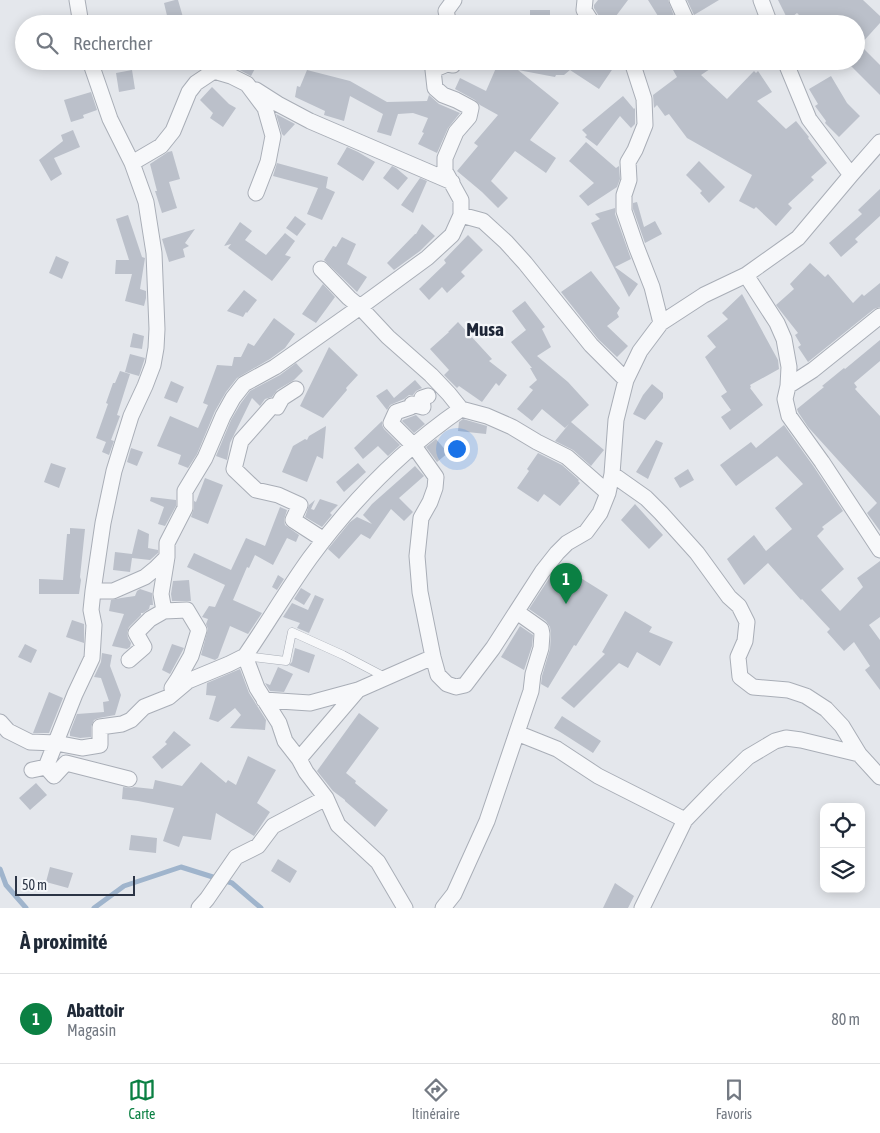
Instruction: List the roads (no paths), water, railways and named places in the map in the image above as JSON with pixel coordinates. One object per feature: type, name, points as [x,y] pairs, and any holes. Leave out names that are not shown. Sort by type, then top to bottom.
[{"type":"street","points":[[77,0],[80,15]]},
{"type":"street","points":[[447,15],[446,11],[454,0]]},
{"type":"street","points":[[585,0],[584,10],[587,15]]},
{"type":"street","points":[[677,0],[684,15]]},
{"type":"street","points":[[761,0],[767,15]]},
{"type":"street","points":[[93,70],[110,119],[132,163],[146,202],[154,253],[156,348],[153,365],[131,416],[114,471],[103,523],[92,591],[91,610],[94,625],[92,658],[75,694],[56,743],[39,768],[54,776],[66,764],[129,779]]},
{"type":"street","points":[[164,611],[160,594],[167,556],[167,542],[185,508],[185,491],[205,458],[233,398],[244,384],[275,367],[360,307],[427,258],[452,235],[461,215],[461,200],[445,171],[445,158],[456,132],[469,117],[471,108],[443,96],[435,88],[433,70]]},
{"type":"street","points":[[635,70],[644,100],[645,125],[628,162],[629,180],[624,195],[624,210],[652,288],[661,323]]},
{"type":"street","points":[[790,70],[809,119],[851,175]]},
{"type":"street","points":[[132,163],[160,146],[173,131],[189,92],[196,83],[214,71],[231,76],[310,121],[452,182]]},
{"type":"street","points":[[246,84],[265,108],[273,136],[268,162],[256,193]]},
{"type":"street","points":[[428,396],[422,398],[423,407],[412,404],[411,407],[396,412],[391,422],[414,446],[436,477],[435,488],[430,502],[421,518],[417,556],[420,592],[438,675],[447,684],[456,687],[464,685],[493,648],[542,572],[557,553],[567,543],[586,532],[600,513],[608,493],[612,474],[616,420],[626,380],[640,351],[661,323],[704,295],[746,275],[798,238],[880,142]]},
{"type":"street","points":[[461,215],[483,221],[506,242],[591,345],[626,380]]},
{"type":"street","points":[[321,269],[388,337],[431,375],[461,409],[487,416],[512,427],[567,457],[608,493]]},
{"type":"street","points":[[746,275],[777,323],[784,340],[789,367],[785,399],[789,416],[880,550]]},
{"type":"street","points":[[788,386],[813,370],[880,316]]},
{"type":"street","points":[[296,389],[282,398],[277,407],[272,406],[241,441],[234,469],[256,490],[278,495],[300,505],[293,520],[324,540]]},
{"type":"street","points":[[0,722],[8,731],[30,742],[56,743],[82,748],[100,745],[100,727],[122,724],[131,720],[144,707],[169,697],[188,681],[245,656],[310,559],[361,496],[384,472],[436,426],[461,409]]},
{"type":"street","points":[[612,474],[646,498],[661,513],[697,553],[729,597],[739,606],[747,622],[745,640],[738,657],[740,677],[752,686],[788,690],[806,696],[826,709],[842,726],[859,754],[880,777]]},
{"type":"street","points":[[92,591],[113,591],[144,577],[167,556]]},
{"type":"street","points":[[128,660],[144,647],[136,633],[150,619],[164,611],[187,610],[199,630],[191,656],[178,680],[163,700]]},
{"type":"street","points":[[443,908],[454,894],[487,821],[531,691],[532,674],[541,648],[542,634],[541,629],[517,612]]},
{"type":"street","points":[[245,656],[256,688],[280,723],[285,741],[326,798],[338,826],[378,862],[406,908]]},
{"type":"street","points":[[264,700],[310,703],[358,690],[433,657]]},
{"type":"street","points":[[298,759],[358,690]]},
{"type":"street","points":[[517,733],[557,749],[598,776],[685,820]]},
{"type":"street","points":[[642,908],[685,820],[748,757],[775,740],[786,738],[859,754]]},
{"type":"street","points":[[199,908],[236,857],[258,846],[273,826],[326,798]]},
{"type":"lane","points":[[245,656],[286,661],[292,632],[343,655],[386,678]]},
{"type":"waterway","points":[[94,908],[124,886],[181,867],[232,883],[261,908]]},
{"type":"waterway","points":[[0,869],[6,885],[26,908]]},
{"type":"place","name":"Abattoir","points":[[566,604]]},
{"type":"district","name":"Musa","points":[[485,329]]}]
